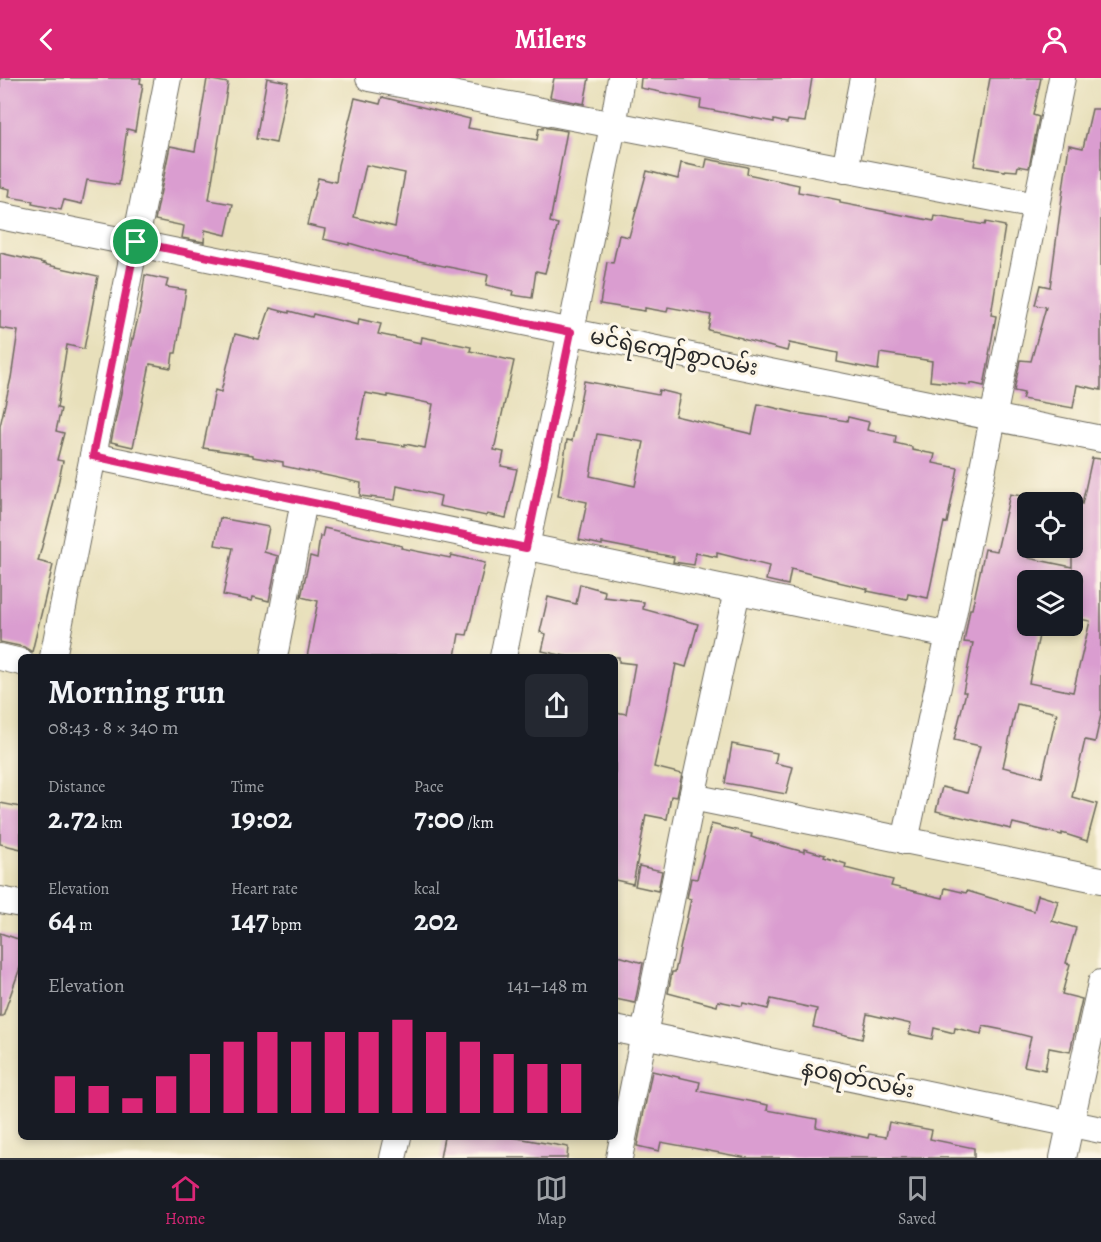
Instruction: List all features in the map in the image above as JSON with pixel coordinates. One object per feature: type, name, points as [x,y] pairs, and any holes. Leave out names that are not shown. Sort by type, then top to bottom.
[{"type":"street","points":[[54,654],[168,78]]},
{"type":"street","points":[[369,78],[394,80],[613,126],[1036,206]]},
{"type":"street","points":[[504,654],[621,78]]},
{"type":"street","points":[[845,170],[863,78]]},
{"type":"street","points":[[905,841],[1062,78]]},
{"type":"street","name":"မင်ရဲကျော်စွာလမ်း","points":[[0,216],[1101,439]]},
{"type":"street","points":[[93,456],[949,635]]},
{"type":"street","points":[[275,654],[304,501]]},
{"type":"street","points":[[619,1158],[692,797],[737,591]]},
{"type":"street","points":[[0,657],[18,661]]},
{"type":"street","points":[[692,797],[1101,880]]},
{"type":"street","points":[[0,900],[18,903]]},
{"type":"street","points":[[1064,1158],[1101,983]]},
{"type":"street","name":"နဝရတ်လမ်း","points":[[618,1030],[1101,1130]]},
{"type":"street","points":[[393,1158],[397,1140]]},
{"type":"building","points":[[0,78],[141,78],[140,83],[143,84],[135,131],[127,129],[119,185],[87,180],[82,204],[64,200],[61,210],[32,204],[33,201],[9,197],[10,189],[0,187]]},
{"type":"building","points":[[267,78],[288,82],[276,143],[256,139]]},
{"type":"building","points":[[554,78],[589,78],[584,104],[550,97]]},
{"type":"building","points":[[641,78],[812,78],[805,122],[788,120],[787,123],[700,108],[701,100],[640,88]]},
{"type":"building","points":[[990,78],[1041,78],[1033,115],[1039,117],[1029,168],[1018,166],[1017,171],[1005,171],[974,166]]},
{"type":"building","points":[[207,79],[228,83],[209,200],[233,204],[226,235],[205,230],[204,242],[182,238],[184,226],[155,220],[170,146],[195,151]]},
{"type":"building","points":[[382,97],[470,119],[468,128],[537,140],[539,128],[567,131],[550,222],[558,224],[545,273],[536,271],[532,298],[512,295],[513,291],[486,285],[488,275],[323,239],[325,229],[307,225],[318,178],[336,182],[355,98],[380,104]],"holes":[[[366,165],[405,173],[395,227],[354,217]]]},
{"type":"building","points":[[1092,109],[1101,109],[1101,390],[1077,385],[1073,408],[1022,399],[1024,393],[1014,391],[1020,360],[1031,361],[1046,307],[1035,305],[1040,285],[1050,287],[1069,145],[1083,148]]},
{"type":"building","points":[[707,159],[748,167],[747,174],[799,185],[798,192],[840,200],[840,203],[934,221],[935,216],[985,225],[986,222],[1005,226],[991,315],[996,316],[984,386],[930,381],[932,361],[880,353],[878,370],[837,362],[838,353],[789,343],[787,351],[708,330],[711,315],[668,307],[667,312],[600,304],[607,262],[613,263],[619,235],[629,237],[647,171],[678,179],[681,163],[705,168]]},
{"type":"building","points":[[0,253],[98,276],[84,349],[67,345],[57,408],[61,409],[56,431],[64,433],[57,460],[63,461],[38,561],[53,565],[32,652],[24,647],[0,642],[0,426],[11,378],[18,331],[0,328]]},
{"type":"building","points":[[145,275],[168,280],[166,287],[186,290],[176,353],[173,353],[171,368],[150,364],[133,447],[111,442],[140,309]]},
{"type":"building","points":[[270,308],[312,317],[313,314],[358,325],[359,319],[381,324],[378,334],[421,343],[422,337],[471,347],[470,351],[514,361],[494,450],[504,452],[501,466],[517,469],[506,518],[439,506],[441,496],[397,486],[395,500],[360,496],[361,483],[283,466],[283,462],[253,457],[253,455],[203,448],[215,390],[221,392],[235,334],[259,340]],"holes":[[[365,393],[388,397],[388,395],[433,404],[425,448],[356,439]]]},
{"type":"building","points":[[584,381],[658,395],[659,390],[680,395],[675,416],[752,434],[758,404],[797,413],[847,421],[848,417],[869,422],[867,430],[896,436],[895,443],[912,447],[912,450],[935,454],[933,463],[958,468],[928,598],[908,594],[907,599],[867,591],[868,589],[791,569],[788,585],[766,580],[769,566],[717,553],[717,557],[696,553],[694,565],[673,562],[674,557],[579,540],[587,502],[558,496],[567,440],[572,441]],"holes":[[[597,434],[644,442],[635,486],[590,476]]]},
{"type":"building","points":[[1092,458],[1101,459],[1101,715],[1095,742],[1085,740],[1072,797],[1097,804],[1087,841],[1062,833],[1062,835],[1013,823],[1011,829],[936,811],[942,787],[967,793],[980,746],[954,740],[966,692],[963,692],[973,643],[964,642],[985,549],[997,551],[1010,494],[1017,495],[1017,558],[1072,567],[1072,558],[1083,558],[1083,499]],"holes":[[[1017,704],[1057,713],[1042,777],[1003,767]]]},
{"type":"building","points":[[220,518],[269,527],[264,552],[278,556],[269,601],[253,597],[252,601],[223,595],[233,548],[215,545]]},
{"type":"building","points":[[324,528],[402,546],[401,548],[450,558],[451,555],[485,563],[467,635],[459,634],[456,654],[308,654],[318,601],[301,597],[310,556],[317,558],[320,536],[322,537]]},
{"type":"building","points":[[580,584],[605,591],[604,597],[644,602],[643,609],[698,624],[686,667],[676,664],[654,767],[682,774],[677,797],[671,796],[667,819],[646,815],[633,884],[618,881],[618,713],[626,714],[635,664],[619,662],[618,654],[556,654],[542,651],[546,634],[540,632],[548,597],[576,604]]},
{"type":"building","points":[[732,744],[777,753],[775,763],[793,767],[786,794],[725,783]]},
{"type":"building","points":[[0,803],[18,806],[18,848],[0,844]]},
{"type":"building","points":[[711,824],[752,834],[751,837],[804,852],[804,849],[825,855],[824,857],[846,864],[845,868],[893,880],[891,886],[943,898],[945,888],[966,893],[967,891],[1034,911],[1038,895],[1058,901],[1052,921],[1076,928],[1066,963],[1070,964],[1062,994],[1082,999],[1070,1052],[1049,1048],[1045,1070],[1024,1066],[1031,1037],[1003,1030],[983,1026],[981,1034],[955,1028],[954,1033],[934,1028],[932,1039],[909,1034],[911,1024],[867,1014],[862,1039],[813,1027],[817,1009],[771,999],[768,1009],[743,1003],[742,1006],[718,1001],[717,1006],[668,993],[672,972],[675,972],[691,899],[687,898],[691,878],[697,879]]},
{"type":"building","points":[[639,866],[662,871],[658,891],[635,886]]},
{"type":"building","points":[[0,933],[18,939],[18,974],[3,1016],[0,1016]]},
{"type":"building","points":[[618,956],[643,963],[635,1003],[618,1000]]},
{"type":"building","points":[[652,1071],[700,1082],[698,1091],[768,1105],[767,1110],[817,1119],[816,1127],[868,1138],[869,1134],[886,1137],[889,1122],[932,1130],[930,1139],[974,1148],[974,1158],[747,1158],[661,1142],[659,1151],[637,1146]]},
{"type":"building","points":[[443,1140],[529,1140],[568,1147],[567,1158],[440,1158]]},
{"type":"route","points":[[136,242],[571,332],[526,548],[93,456],[136,242]]}]
